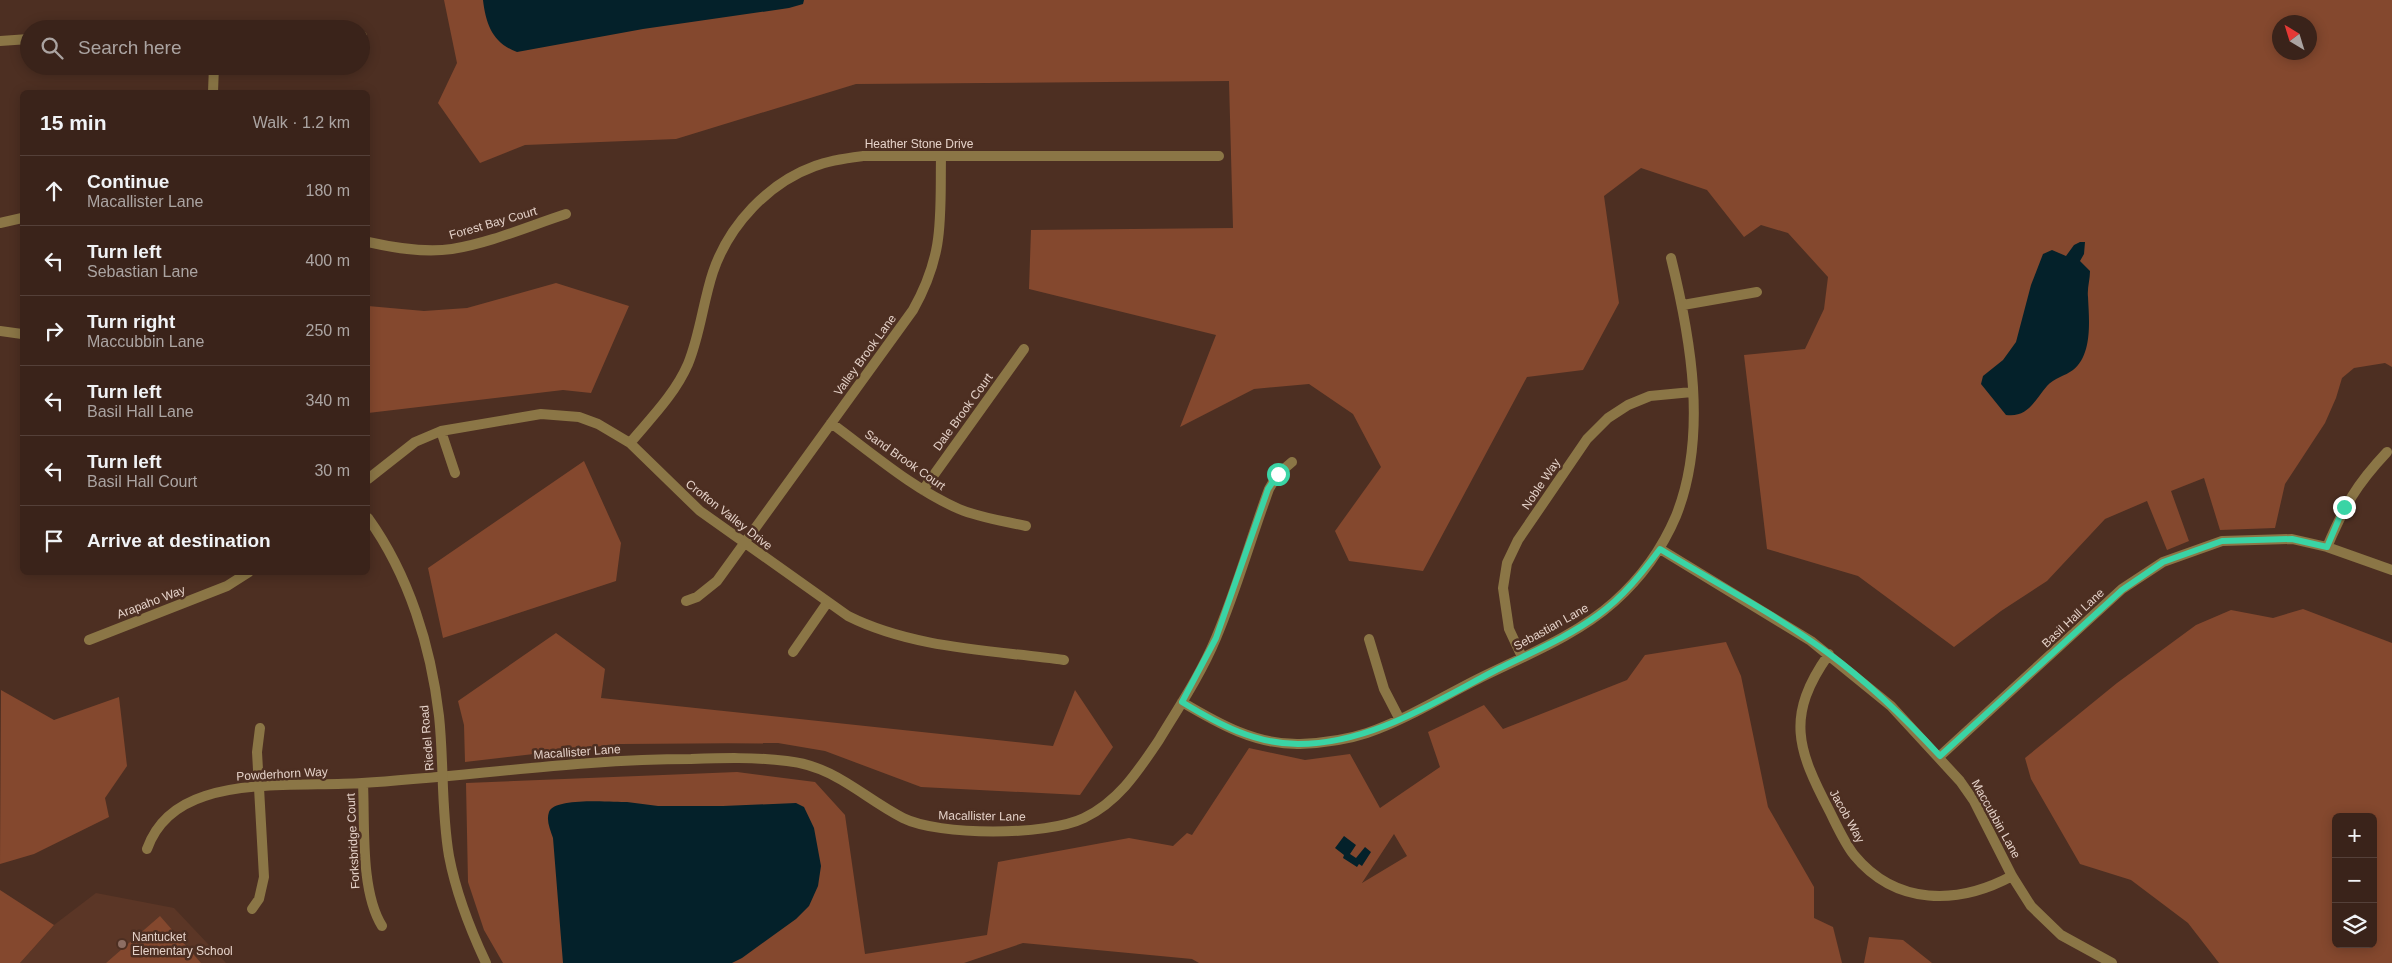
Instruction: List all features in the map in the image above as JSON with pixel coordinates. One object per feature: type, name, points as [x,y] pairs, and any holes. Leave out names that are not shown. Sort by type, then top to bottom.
[{"type":"street","points":[[0,41],[20,40]]},
{"type":"street","points":[[212,90],[213,75]]},
{"type":"street","name":"Heather Stone Drive","points":[[630,443],[669,397],[679,381],[696,342],[708,289],[718,258],[735,229],[760,201],[794,176],[816,166],[863,156],[1219,156]]},
{"type":"street","name":"Valley Brook Lane","points":[[686,601],[708,590],[744,544],[913,310],[931,274],[936,256],[940,231],[941,156]]},
{"type":"street","name":"Forest Bay Court","points":[[370,242],[407,249],[450,249],[470,245],[566,214]]},
{"type":"street","points":[[0,223],[20,218]]},
{"type":"street","name":"Sebastian Lane","points":[[1182,702],[1230,729],[1260,739],[1286,744],[1313,743],[1346,738],[1382,727],[1575,630],[1599,614],[1630,586],[1660,549],[1676,516],[1689,472],[1694,426],[1690,357],[1683,306],[1671,258]]},
{"type":"street","points":[[1683,306],[1757,292]]},
{"type":"street","points":[[0,331],[20,334]]},
{"type":"street","name":"Dale Brook Court","points":[[923,490],[1024,349]]},
{"type":"street","name":"Noble Way","points":[[1522,657],[1509,629],[1503,588],[1508,563],[1518,540],[1588,438],[1608,418],[1628,405],[1650,396],[1692,392]]},
{"type":"street","name":"Crofton Valley Drive","points":[[370,477],[416,442],[441,431],[541,414],[561,414],[579,417],[598,424],[630,443],[684,498],[744,544],[827,603],[868,626],[903,637],[1064,660]]},
{"type":"street","name":"Sand Brook Court","points":[[831,423],[923,490],[959,509],[976,515],[1026,526]]},
{"type":"street","points":[[441,431],[454,473]]},
{"type":"street","points":[[2327,547],[2344,507],[2362,478],[2387,452]]},
{"type":"street","name":"Macallister Lane","points":[[443,776],[567,764],[652,759],[737,758],[787,760],[822,769],[839,777],[889,810],[917,824],[965,830],[1049,828],[1084,818],[1117,797],[1132,781],[1182,702],[1216,638],[1268,489],[1278,474],[1292,462]]},
{"type":"street","name":"Riedel Road","points":[[370,522],[400,576],[425,641],[439,717],[449,856],[463,909],[486,963]]},
{"type":"street","name":"Basil Hall Lane","points":[[1940,756],[2122,590],[2163,562],[2222,541],[2292,539],[2327,547],[2392,570]]},
{"type":"street","name":"Maccubbin Lane","points":[[1660,549],[1793,629],[1829,654],[1891,706],[1940,756],[1974,801],[2012,876],[2031,906],[2050,927],[2074,943],[2112,963]]},
{"type":"street","name":"Arapaho Way","points":[[89,640],[227,586],[244,575]]},
{"type":"street","points":[[793,652],[827,603]]},
{"type":"street","points":[[1369,639],[1384,689],[1400,718]]},
{"type":"street","name":"Jacob Way","points":[[1829,654],[1807,690],[1800,719],[1800,738],[1809,773],[1854,855],[1866,867],[1889,883],[1924,895],[1963,895],[1990,888],[2012,876]]},
{"type":"street","points":[[252,910],[259,899],[264,877],[257,752],[260,728]]},
{"type":"street","name":"Powderhorn Way","points":[[147,849],[160,823],[186,804],[223,790],[363,783],[443,776]]},
{"type":"street","name":"Forksbridge Court","points":[[363,783],[369,895],[375,914],[382,926]]},
{"type":"shaded area","points":[[444,0],[2392,0],[2392,367],[2385,363],[2354,368],[2342,378],[2325,423],[2285,484],[2275,528],[2220,530],[2204,478],[2171,491],[2189,541],[2167,550],[2147,501],[2105,519],[2047,581],[2001,611],[1954,647],[1858,576],[1767,549],[1744,355],[1805,349],[1824,309],[1828,277],[1788,233],[1761,225],[1744,237],[1707,190],[1641,168],[1604,196],[1619,303],[1583,370],[1527,377],[1423,571],[1349,561],[1335,531],[1381,467],[1353,414],[1309,384],[1254,389],[1180,427],[1216,335],[1029,289],[1031,230],[1233,228],[1229,81],[856,84],[676,139],[525,145],[480,163],[438,103],[457,63]]},
{"type":"shaded area","points":[[556,283],[629,306],[591,393],[563,390],[370,413],[370,306],[424,311],[467,308]]},
{"type":"shaded area","points":[[584,461],[621,543],[616,581],[443,638],[428,568]]},
{"type":"shaded area","points":[[2303,609],[2392,643],[2392,963],[2219,963],[2188,923],[2131,880],[2080,864],[2031,779],[2025,758],[2117,683],[2196,625],[2231,610],[2273,618]]},
{"type":"shaded area","points":[[556,633],[605,669],[601,698],[1053,746],[1075,690],[1113,747],[1080,795],[921,787],[825,751],[778,743],[620,744],[465,762],[464,725],[458,701]]},
{"type":"shaded area","points":[[1726,642],[1741,676],[1768,807],[1814,887],[1814,918],[1833,927],[1842,963],[1199,963],[1192,959],[1023,943],[964,963],[503,963],[484,930],[468,882],[466,783],[737,772],[815,782],[845,815],[865,954],[987,935],[998,862],[1129,838],[1173,846],[1187,833],[1192,835],[1249,748],[1305,760],[1350,754],[1380,808],[1440,767],[1428,732],[1484,705],[1503,729],[1627,680],[1645,655]],"holes":[[[1394,834],[1407,856],[1362,883]]]},
{"type":"shaded area","points":[[1,690],[54,720],[119,697],[127,766],[105,798],[109,817],[34,854],[0,864]]},
{"type":"shaded area","points":[[0,890],[54,925],[20,963],[0,963]]},
{"type":"shaded area","name":"Nantucket Elementary School","points":[[96,893],[174,908],[226,963],[20,963],[54,925]]},
{"type":"shaded area","points":[[160,916],[201,963],[106,963]]},
{"type":"shaded area","points":[[1869,937],[1903,940],[1932,963],[1864,963]]},
{"type":"water","points":[[483,0],[804,0],[803,4],[789,8],[643,29],[517,52],[502,44],[492,32],[486,17]]},
{"type":"water","points":[[2085,242],[2084,254],[2080,261],[2090,271],[2088,336],[2084,355],[2073,370],[2050,383],[2025,411],[2020,414],[2006,415],[1981,384],[1983,376],[2003,360],[2016,342],[2031,285],[2043,254],[2052,250],[2066,256],[2074,245]]},
{"type":"water","points":[[572,802],[627,802],[658,806],[796,803],[804,807],[814,828],[821,866],[818,886],[809,906],[796,919],[742,958],[732,963],[563,963],[553,838],[548,822],[549,812],[553,807]]},
{"type":"water","points":[[1344,836],[1356,845],[1350,854],[1356,858],[1365,847],[1371,852],[1362,866],[1359,864],[1357,867],[1343,858],[1344,855],[1335,848]]},
{"type":"place","name":"Nantucket Elementary School","points":[[122,944]]},
{"type":"route","points":[[1278,474],[1268,489],[1216,638],[1182,702],[1216,723],[1230,729],[1260,739],[1286,744],[1330,742],[1367,733],[1575,630],[1614,602],[1630,586],[1660,549],[1793,629],[1829,654],[1891,706],[1940,756],[2060,649],[2122,590],[2163,562],[2222,541],[2292,539],[2327,547],[2344,507]]}]
